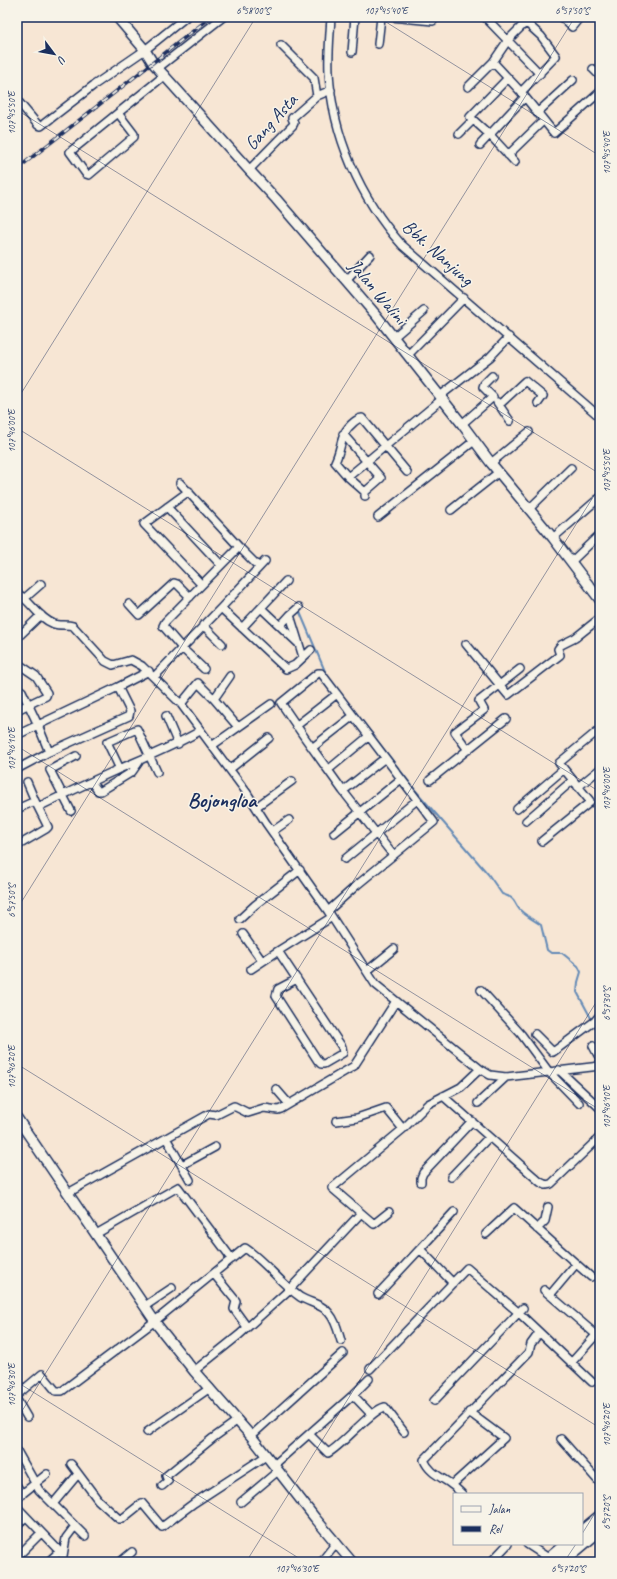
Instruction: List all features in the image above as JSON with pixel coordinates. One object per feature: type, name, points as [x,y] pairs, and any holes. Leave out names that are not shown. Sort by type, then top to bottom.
[{"type":"highway","points":[[583,1531],[600,1517]]},
{"type":"highway","points":[[583,1541],[600,1529]]},
{"type":"highway","points":[[561,1557],[578,1545]]},
{"type":"street","name":"Jalan Walini","points":[[117,17],[158,68],[276,199],[394,337],[491,463],[553,538],[600,600]]},
{"type":"street","points":[[17,100],[38,125],[41,126],[94,85],[145,50],[186,17]]},
{"type":"street","points":[[158,68],[224,17]]},
{"type":"street","name":"Bbk. Nanjung","points":[[331,17],[328,59],[331,90],[344,148],[352,168],[381,218],[402,245],[600,417]]},
{"type":"street","points":[[352,52],[355,17]]},
{"type":"street","points":[[378,44],[381,17]]},
{"type":"street","points":[[391,17],[433,21],[435,17]]},
{"type":"street","points":[[485,17],[540,74]]},
{"type":"street","points":[[561,17],[572,27],[580,17]]},
{"type":"street","points":[[468,87],[493,62],[525,19],[556,54],[555,58],[480,146]]},
{"type":"street","points":[[281,46],[314,78],[317,96],[331,90]]},
{"type":"street","points":[[493,62],[523,95],[543,121],[556,133],[600,92]]},
{"type":"street","points":[[594,69],[600,76]]},
{"type":"street","points":[[118,113],[134,134],[134,137],[89,175],[86,174],[70,152],[71,150],[165,75]]},
{"type":"street","points":[[508,78],[470,115],[470,117],[490,135],[515,162]]},
{"type":"street","points":[[537,113],[573,80]]},
{"type":"street","name":"Gang Asta","points":[[249,170],[293,125],[294,123],[292,118],[317,96]]},
{"type":"street","points":[[459,134],[473,120]]},
{"type":"street","points":[[508,155],[543,121]]},
{"type":"street","points":[[346,281],[370,255]]},
{"type":"street","points":[[408,356],[464,298]]},
{"type":"street","points":[[394,337],[424,311]]},
{"type":"street","points":[[348,477],[484,361],[509,337]]},
{"type":"street","points":[[492,376],[483,387],[499,405],[510,421]]},
{"type":"street","points":[[499,405],[526,381],[543,396],[538,403]]},
{"type":"street","points":[[462,424],[493,398]]},
{"type":"street","points":[[343,434],[381,478],[365,494],[335,464],[340,452],[343,434],[347,428],[360,418],[386,446],[407,472]]},
{"type":"street","points":[[491,463],[529,432]]},
{"type":"street","points":[[378,517],[474,441]]},
{"type":"street","points":[[529,509],[571,468]]},
{"type":"street","points":[[452,510],[499,472]]},
{"type":"street","points":[[180,483],[259,567]]},
{"type":"street","points":[[189,491],[144,523],[202,584]]},
{"type":"street","points":[[553,538],[598,499]]},
{"type":"street","points":[[167,507],[221,564]]},
{"type":"street","points":[[571,562],[597,537]]},
{"type":"street","points":[[204,669],[182,648],[163,626],[165,622],[239,547]]},
{"type":"street","points":[[17,735],[118,687],[151,674],[182,648],[265,561]]},
{"type":"street","points":[[242,628],[286,582]]},
{"type":"street","points":[[25,598],[41,584]]},
{"type":"street","points":[[129,604],[139,615],[174,584],[177,584],[190,597]]},
{"type":"street","points":[[17,593],[25,598],[41,615],[55,624],[73,626],[109,664],[115,665],[131,660],[142,666],[181,704],[200,731],[213,745],[328,910],[375,984],[480,1069],[490,1075],[506,1077],[600,1066]]},
{"type":"street","points":[[280,626],[299,607]]},
{"type":"street","points":[[221,608],[286,669],[295,665],[311,650]]},
{"type":"street","points":[[261,608],[299,644]]},
{"type":"street","points":[[17,638],[41,615]]},
{"type":"street","points":[[290,615],[303,657]]},
{"type":"street","points":[[466,644],[508,695],[560,656],[558,649],[561,645],[575,638],[600,618]]},
{"type":"street","points":[[203,625],[222,644]]},
{"type":"street","points":[[17,663],[36,676],[46,691],[46,696],[17,710]]},
{"type":"street","points":[[468,750],[455,732],[484,710],[479,701],[520,669]]},
{"type":"street","points":[[328,910],[393,855],[434,823],[434,820],[417,800],[320,672],[281,703],[359,813],[393,855]]},
{"type":"street","points":[[214,699],[230,676]]},
{"type":"street","points":[[181,704],[198,683],[238,727]]},
{"type":"street","points":[[17,769],[49,752],[129,716],[130,711],[118,687]]},
{"type":"street","points":[[17,688],[22,691],[49,752]]},
{"type":"street","points":[[296,726],[337,694]]},
{"type":"street","points":[[213,745],[271,704]]},
{"type":"street","points":[[166,716],[178,744]]},
{"type":"street","points":[[312,748],[353,716]]},
{"type":"street","points":[[430,780],[506,719]]},
{"type":"street","points":[[120,769],[107,742],[136,728],[138,729],[157,772]]},
{"type":"street","points":[[542,841],[589,803],[590,801],[560,763],[600,729]]},
{"type":"street","points":[[17,809],[63,795],[178,744],[200,731]]},
{"type":"street","points":[[328,770],[369,736]]},
{"type":"street","points":[[230,769],[269,738]]},
{"type":"street","points":[[71,811],[50,770],[76,756]]},
{"type":"street","points":[[343,791],[386,758]]},
{"type":"street","points":[[92,782],[96,789],[101,791],[132,772],[139,762]]},
{"type":"street","points":[[517,809],[564,769]]},
{"type":"street","points":[[578,787],[600,769]]},
{"type":"street","points":[[334,833],[401,779]]},
{"type":"street","points":[[526,821],[572,780]]},
{"type":"street","points":[[256,807],[292,781]]},
{"type":"street","points":[[17,846],[48,828],[27,782]]},
{"type":"street","points":[[345,859],[417,800]]},
{"type":"street","points":[[272,831],[289,820]]},
{"type":"street","points":[[240,919],[255,905],[300,870]]},
{"type":"street","points":[[251,969],[332,917]]},
{"type":"street","points":[[243,934],[262,961]]},
{"type":"street","points":[[367,971],[394,949]]},
{"type":"street","points":[[278,951],[297,979],[344,1050],[340,1055],[324,1064],[321,1064],[318,1061],[276,996],[278,989],[297,979]]},
{"type":"street","points":[[481,990],[521,1034],[549,1072],[579,1103]]},
{"type":"street","points":[[68,1193],[209,1114],[216,1115],[234,1106],[248,1114],[264,1108],[279,1110],[354,1066],[396,1001]]},
{"type":"street","points":[[535,1034],[553,1052],[596,1019]]},
{"type":"street","points":[[593,1046],[600,1059]]},
{"type":"street","points":[[389,1212],[374,1224],[332,1188],[403,1129],[428,1104],[461,1087],[480,1069]]},
{"type":"street","points":[[559,1070],[600,1108]]},
{"type":"street","points":[[478,1103],[506,1077]]},
{"type":"street","points":[[276,1088],[289,1104]]},
{"type":"street","points":[[443,1096],[540,1182],[546,1184],[551,1184],[600,1137]]},
{"type":"street","points":[[336,1121],[357,1118],[386,1108],[403,1129]]},
{"type":"street","points":[[17,1118],[155,1321],[194,1371],[238,1420],[352,1562]]},
{"type":"street","points":[[421,1182],[423,1173],[472,1121]]},
{"type":"street","points":[[451,1177],[489,1137]]},
{"type":"street","points":[[166,1138],[190,1180]]},
{"type":"street","points":[[182,1165],[215,1147]]},
{"type":"street","points":[[96,1234],[178,1187],[232,1258]]},
{"type":"street","points":[[537,1229],[545,1221],[548,1206]]},
{"type":"street","points":[[486,1234],[513,1208],[591,1277]]},
{"type":"street","points":[[378,1294],[454,1212]]},
{"type":"street","points":[[194,1371],[290,1289],[361,1214]]},
{"type":"street","points":[[17,1396],[42,1374],[56,1391],[62,1391],[155,1321],[246,1248],[290,1289],[302,1298],[322,1307],[329,1312],[336,1323],[341,1341]]},
{"type":"street","points":[[420,1249],[453,1283]]},
{"type":"street","points":[[571,1363],[598,1337],[547,1293],[576,1264]]},
{"type":"street","points":[[370,1368],[467,1268],[521,1311],[539,1333],[592,1382]]},
{"type":"street","points":[[214,1274],[236,1301],[234,1309],[247,1327]]},
{"type":"street","points":[[144,1306],[172,1288]]},
{"type":"street","points":[[434,1401],[521,1311]]},
{"type":"street","points":[[461,1493],[452,1485],[432,1472],[424,1460],[529,1352],[531,1344],[539,1333]]},
{"type":"street","points":[[251,1436],[343,1353]]},
{"type":"street","points":[[241,1502],[309,1434],[353,1395],[368,1379]]},
{"type":"street","points":[[147,1432],[210,1388]]},
{"type":"street","points":[[353,1395],[372,1415]]},
{"type":"street","points":[[17,1400],[27,1417]]},
{"type":"street","points":[[309,1434],[328,1453],[382,1408],[387,1408],[404,1432]]},
{"type":"street","points":[[452,1485],[504,1438],[469,1412]]},
{"type":"street","points":[[162,1486],[168,1481],[166,1476],[238,1420]]},
{"type":"street","points":[[560,1439],[600,1482]]},
{"type":"street","points":[[17,1451],[39,1490],[85,1536]]},
{"type":"street","points":[[71,1464],[98,1500],[119,1519],[122,1519],[142,1503],[162,1527],[194,1503],[266,1456]]},
{"type":"street","points":[[17,1486],[20,1496],[47,1474]]},
{"type":"street","points":[[53,1504],[78,1474]]},
{"type":"street","points":[[17,1507],[62,1556]]},
{"type":"street","points":[[17,1525],[26,1517]]},
{"type":"street","points":[[62,1556],[66,1538],[75,1526]]},
{"type":"street","points":[[17,1557],[41,1534]]},
{"type":"street","points":[[322,1562],[336,1543]]},
{"type":"street","points":[[491,1562],[507,1545]]},
{"type":"street","points":[[531,1545],[561,1557]]},
{"type":"street","points":[[120,1562],[132,1552]]},
{"type":"street","points":[[48,1562],[62,1556]]},
{"type":"waterway","points":[[299,610],[327,676]]},
{"type":"waterway","points":[[353,709],[416,791],[488,874],[502,894],[513,899],[522,912],[541,925],[547,950],[551,953],[562,953],[578,966],[581,972],[577,992],[592,1020]]},
{"type":"waterway","points":[[594,1024],[600,1035]]},
{"type":"railway","points":[[17,169],[211,17]]},
{"type":"district","name":"Bojongloa","points":[[222,800]]}]
